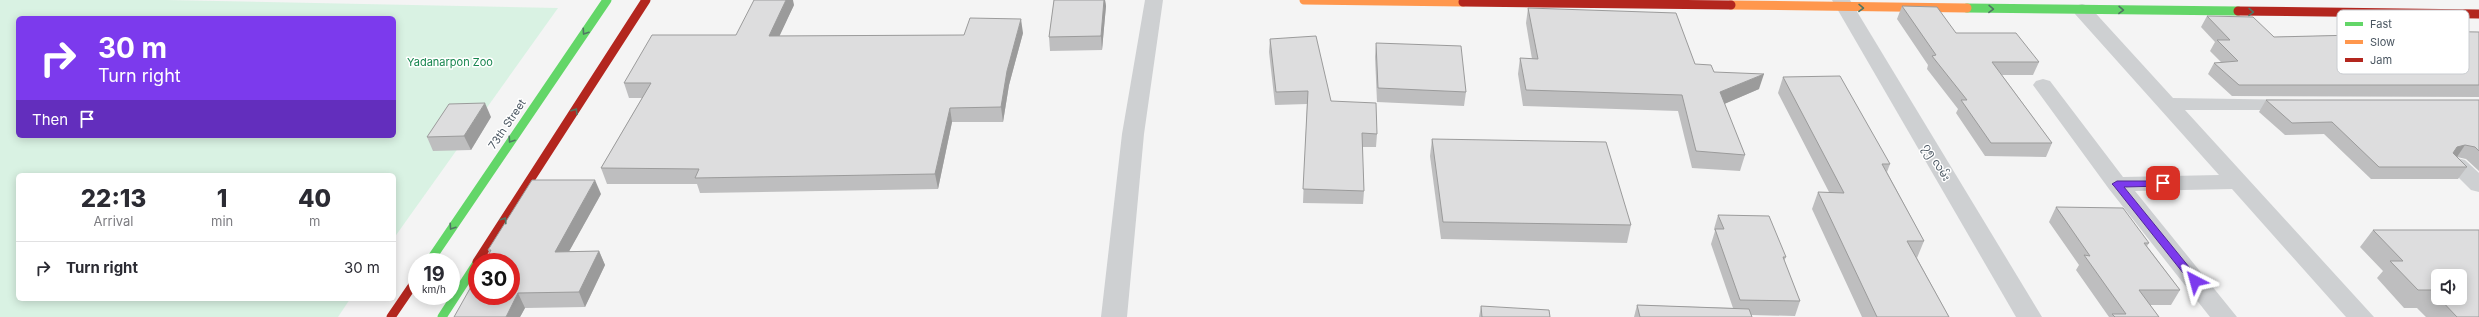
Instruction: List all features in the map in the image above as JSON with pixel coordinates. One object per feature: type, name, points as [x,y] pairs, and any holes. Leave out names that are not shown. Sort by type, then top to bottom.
[{"type":"main road","name":"73th Street","points":[[435,253],[607,0]]},
{"type":"main road","points":[[483,253],[646,0]]},
{"type":"main road","points":[[1304,0],[1843,4],[2082,10],[2337,13]]},
{"type":"main road","points":[[2469,14],[2479,14]]},
{"type":"main road","points":[[442,317],[468,276]]},
{"type":"main road","points":[[391,317],[408,292]]},
{"type":"street","points":[[1114,317],[1133,134],[1154,0]]},
{"type":"street","name":"၇၅ လမ်း","points":[[1843,4],[2029,317]]},
{"type":"street","points":[[2082,10],[2360,317]]},
{"type":"street","points":[[2043,85],[2117,184],[2224,317]]},
{"type":"street","points":[[2168,104],[2312,104]]},
{"type":"street","points":[[2457,165],[2479,185]]},
{"type":"street","points":[[2117,184],[2238,182]]},
{"type":"green space","name":"Yadanarpon Zoo","points":[[0,0],[166,0],[558,8],[396,235],[396,173],[16,173],[16,301],[349,301],[338,317],[0,317]]},
{"type":"building","points":[[754,0],[786,0],[769,36],[964,35],[970,18],[1021,19],[1007,71],[1001,107],[950,108],[935,174],[695,178],[699,169],[601,168],[651,83],[624,83],[652,35],[736,35]]},
{"type":"building","points":[[1054,0],[1104,0],[1101,36],[1049,37]]},
{"type":"building","points":[[1902,6],[1937,7],[1956,33],[2016,33],[2039,62],[1992,62],[2052,143],[1991,143],[1961,100],[1967,100],[1932,56],[1936,55]]},
{"type":"building","points":[[1528,8],[1676,13],[1695,64],[1711,65],[1714,72],[1764,74],[1720,92],[1745,155],[1696,151],[1682,95],[1526,90],[1520,58],[1538,59]]},
{"type":"building","points":[[2207,16],[2253,17],[2274,37],[2337,35],[2337,74],[2469,74],[2469,32],[2479,32],[2479,85],[2239,85],[2214,63],[2238,61],[2217,40],[2230,40]]},
{"type":"building","points":[[1316,36],[1331,101],[1376,103],[1377,134],[1362,133],[1364,191],[1303,189],[1308,91],[1276,92],[1270,39]]},
{"type":"building","points":[[1376,43],[1461,46],[1466,92],[1378,88]]},
{"type":"building","points":[[1840,76],[1890,164],[1882,164],[1924,241],[1907,241],[1949,317],[1877,317],[1818,192],[1844,193],[1783,77]]},
{"type":"building","points":[[2266,100],[2479,100],[2479,151],[2475,147],[2465,145],[2457,147],[2453,153],[2467,167],[2379,167],[2332,122],[2292,123]]},
{"type":"building","points":[[485,103],[464,136],[427,137],[449,104]]},
{"type":"building","points":[[1432,139],[1606,142],[1631,225],[1443,222]]},
{"type":"building","points":[[532,180],[595,180],[555,252],[599,251],[579,292],[520,293],[520,253],[490,253],[491,250],[488,250]]},
{"type":"building","points":[[2056,207],[2123,208],[2149,243],[2144,243],[2180,290],[2139,290],[2159,317],[2115,317],[2112,314],[2126,314],[2084,255],[2090,256]]},
{"type":"building","points":[[1718,215],[1769,216],[1786,257],[1783,257],[1800,301],[1740,300],[1715,229],[1724,229]]},
{"type":"building","points":[[2373,230],[2479,230],[2479,317],[2457,317],[2446,305],[2467,305],[2467,269],[2431,269],[2431,290],[2418,290],[2390,261],[2403,261]]},
{"type":"building","points":[[468,292],[468,305],[512,305],[506,317],[454,317]]},
{"type":"building","points":[[1637,305],[1749,309],[1752,317],[1640,317]]},
{"type":"building","points":[[1481,306],[1549,310],[1550,317],[1482,317]]},
{"type":"traffic: fast","points":[[435,253],[607,0]]},
{"type":"traffic: fast","points":[[1967,8],[2238,11]]},
{"type":"traffic: fast","points":[[442,317],[468,277]]},
{"type":"traffic: slow","points":[[1304,0],[1463,2]]},
{"type":"traffic: slow","points":[[1731,5],[1967,8]]},
{"type":"traffic: jam","points":[[483,253],[646,0]]},
{"type":"traffic: jam","points":[[1463,2],[1731,5]]},
{"type":"traffic: jam","points":[[2238,11],[2337,12]]},
{"type":"traffic: jam","points":[[2469,14],[2479,14]]},
{"type":"traffic: jam","points":[[391,317],[408,292]]},
{"type":"route","points":[[2163,183],[2117,184],[2195,281]]}]
